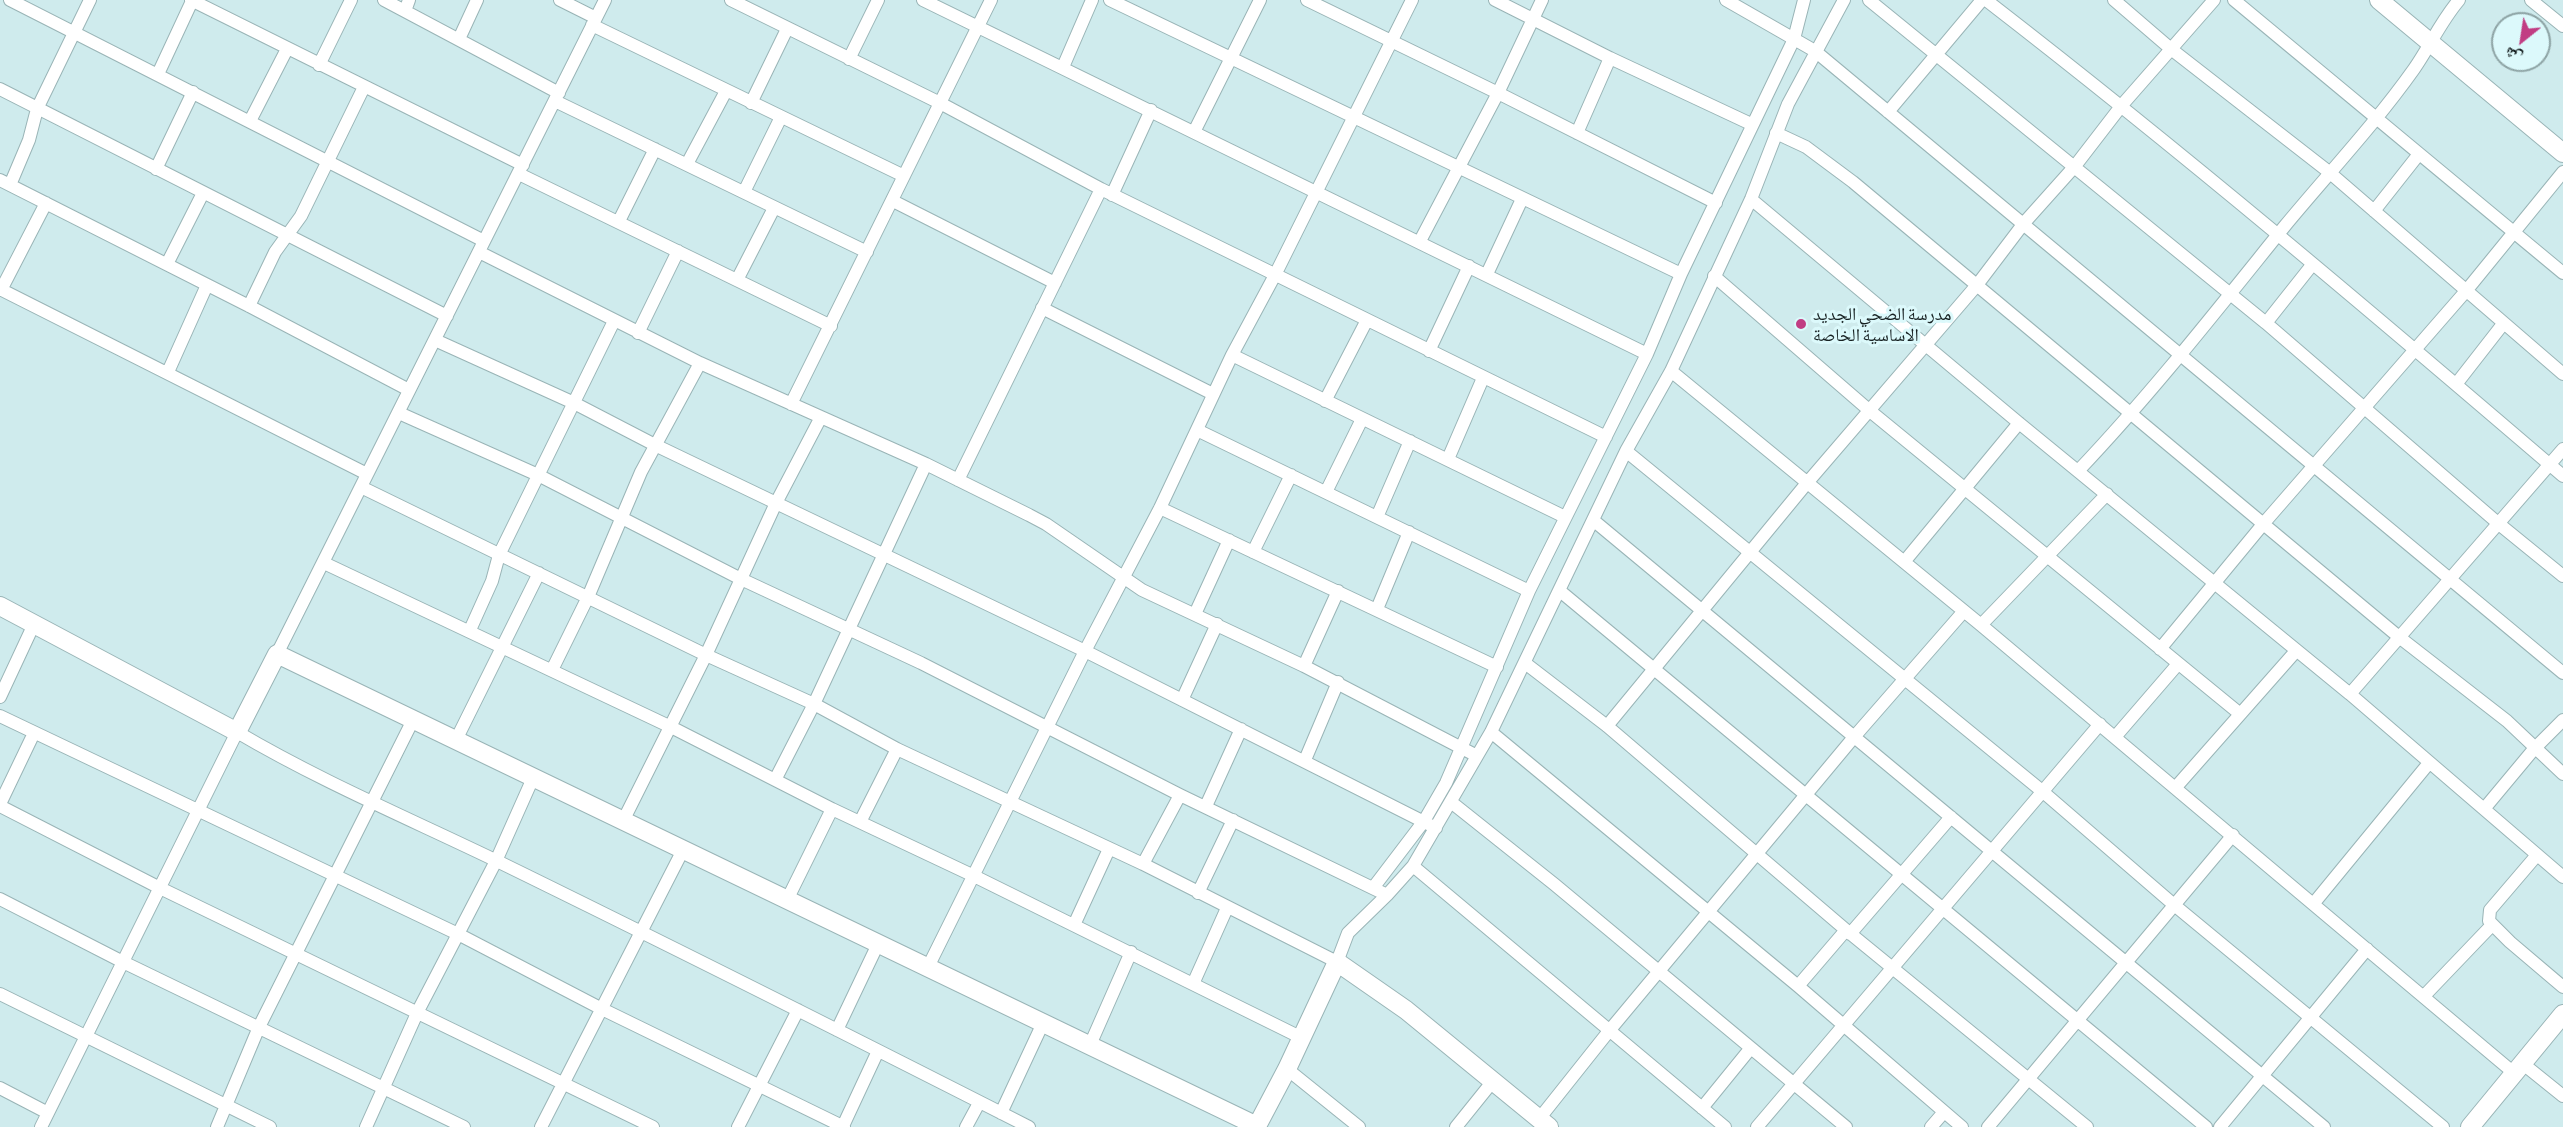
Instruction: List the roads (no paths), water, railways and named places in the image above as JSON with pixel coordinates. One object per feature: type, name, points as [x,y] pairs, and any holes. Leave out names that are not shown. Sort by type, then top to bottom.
[{"type":"main road","points":[[2379,0],[2563,153]]},
{"type":"main road","points":[[0,606],[237,732],[278,654],[1257,1126],[1287,1069],[1337,962],[1385,993],[1544,1123]]},
{"type":"main road","points":[[2472,1126],[2563,1014]]},
{"type":"street","points":[[10,0],[328,160],[614,321],[700,363],[926,464],[1046,524],[1142,590],[1338,682],[1477,756]]},
{"type":"street","points":[[90,0],[37,109],[29,140],[5,183],[409,390]]},
{"type":"street","points":[[158,74],[192,0],[619,221],[831,326]]},
{"type":"street","points":[[319,65],[351,0]]},
{"type":"street","points":[[384,0],[407,5],[557,97],[655,149],[867,252]]},
{"type":"street","points":[[459,39],[477,0]]},
{"type":"street","points":[[560,0],[594,21],[726,91],[904,176]]},
{"type":"street","points":[[278,654],[605,0]]},
{"type":"street","points":[[730,0],[940,103],[1106,192],[1606,437]]},
{"type":"street","points":[[849,59],[878,0]]},
{"type":"street","points":[[923,0],[1647,354]]},
{"type":"street","points":[[791,404],[991,0]]},
{"type":"street","points":[[1063,67],[1092,0]]},
{"type":"street","points":[[1110,0],[1681,274]]},
{"type":"street","points":[[1194,132],[1260,0]]},
{"type":"street","points":[[1307,0],[1716,203]]},
{"type":"street","points":[[928,967],[1085,651],[1160,508],[1232,354],[1275,275],[1412,0]]},
{"type":"street","points":[[1495,0],[1610,58],[1751,124]]},
{"type":"street","points":[[1420,242],[1498,93],[1542,0]]},
{"type":"street","points":[[1726,0],[1815,51],[2180,357],[2314,465],[2563,673]]},
{"type":"street","points":[[1373,888],[1424,821],[1446,783],[1529,591],[1647,354],[1681,274],[1751,124],[1794,39],[1804,0]]},
{"type":"street","points":[[362,487],[706,656],[814,704],[897,749],[1143,864],[1337,962],[1347,933],[1387,895],[1413,866],[1491,732],[1626,450],[1671,370],[1751,199],[1788,104],[1844,0]]},
{"type":"street","points":[[1869,0],[2266,323],[2499,524],[2563,576]]},
{"type":"street","points":[[1888,112],[1982,0]]},
{"type":"street","points":[[1986,0],[2122,105],[2278,234],[2312,265],[2416,348],[2563,476]]},
{"type":"street","points":[[2114,0],[2171,49],[2329,172],[2563,374]]},
{"type":"street","points":[[1606,726],[1807,483],[1977,285],[2122,105],[2214,0]]},
{"type":"street","points":[[2235,0],[2563,273]]},
{"type":"street","points":[[2078,471],[2132,414],[2180,357],[2231,296],[2278,234],[2376,117],[2415,68],[2429,42],[2459,0]]},
{"type":"street","points":[[2531,0],[2563,26]]},
{"type":"street","points":[[751,103],[787,29]]},
{"type":"street","points":[[250,121],[287,49]]},
{"type":"street","points":[[1576,133],[1610,58]]},
{"type":"street","points":[[249,306],[275,252],[301,216],[364,87]]},
{"type":"street","points":[[0,89],[447,316]]},
{"type":"street","points":[[687,164],[726,91]]},
{"type":"street","points":[[156,169],[193,92]]},
{"type":"street","points":[[958,480],[1042,308],[1150,110]]},
{"type":"street","points":[[744,192],[781,117]]},
{"type":"street","points":[[1776,133],[1806,147],[1853,183],[2264,522],[2399,637],[2507,721],[2563,774]]},
{"type":"street","points":[[619,221],[655,149]]},
{"type":"street","points":[[2374,211],[2419,154]]},
{"type":"street","points":[[2160,649],[2264,522],[2466,291],[2563,172]]},
{"type":"street","points":[[167,264],[203,193]]},
{"type":"street","points":[[1487,274],[1522,199]]},
{"type":"street","points":[[1751,199],[2019,423],[2350,694],[2563,877]]},
{"type":"street","points":[[893,201],[1055,283]]},
{"type":"street","points":[[46,203],[1,289],[367,474]]},
{"type":"street","points":[[737,280],[774,208]]},
{"type":"street","points":[[638,333],[678,250]]},
{"type":"street","points":[[2266,323],[2312,265]]},
{"type":"street","points":[[1429,351],[1469,266]]},
{"type":"street","points":[[1714,276],[1870,411],[2239,713]]},
{"type":"street","points":[[168,372],[207,285]]},
{"type":"street","points":[[1042,308],[1214,394]]},
{"type":"street","points":[[1325,401],[1367,320]]},
{"type":"street","points":[[470,630],[492,581],[499,555],[614,321]]},
{"type":"street","points":[[2457,383],[2503,324]]},
{"type":"street","points":[[435,340],[574,403],[655,446],[1085,651],[1436,828]]},
{"type":"street","points":[[1232,354],[1565,517]]},
{"type":"street","points":[[552,670],[588,597],[636,482],[700,363]]},
{"type":"street","points":[[1671,370],[2115,736],[2424,996],[2518,1068],[2563,1096]]},
{"type":"street","points":[[1448,459],[1483,378]]},
{"type":"street","points":[[399,413],[538,475],[741,579],[921,663],[1180,795],[1387,895]]},
{"type":"street","points":[[623,821],[706,656],[776,503],[821,417]]},
{"type":"street","points":[[1326,492],[1362,419]]},
{"type":"street","points":[[1904,562],[2019,423]]},
{"type":"street","points":[[1197,430],[1529,591]]},
{"type":"street","points":[[1377,517],[1410,441]]},
{"type":"street","points":[[2350,694],[2563,448]]},
{"type":"street","points":[[1626,450],[2042,791],[2173,904],[2443,1127]]},
{"type":"street","points":[[776,780],[926,464]]},
{"type":"street","points":[[1253,552],[1291,475]]},
{"type":"street","points":[[1981,625],[2108,494]]},
{"type":"street","points":[[1160,508],[1497,667]]},
{"type":"street","points":[[1593,520],[2324,1127]]},
{"type":"street","points":[[1377,609],[1409,532]]},
{"type":"street","points":[[1195,614],[1229,540]]},
{"type":"street","points":[[324,563],[470,630],[671,727],[1302,1038]]},
{"type":"street","points":[[456,740],[539,573]]},
{"type":"street","points":[[1304,666],[1338,591]]},
{"type":"street","points":[[1560,591],[2206,1127]]},
{"type":"street","points":[[1544,1123],[1609,1031],[1854,737],[1964,611]]},
{"type":"street","points":[[0,697],[34,624]]},
{"type":"street","points":[[1182,700],[1217,624]]},
{"type":"street","points":[[2176,787],[2296,651]]},
{"type":"street","points":[[1525,663],[1606,726],[1848,932],[2087,1127]]},
{"type":"street","points":[[2115,736],[2178,664]]},
{"type":"street","points":[[1305,760],[1338,682]]},
{"type":"street","points":[[0,716],[458,934],[602,1009],[843,1127],[878,1051]]},
{"type":"street","points":[[217,1127],[259,1027],[413,720]]},
{"type":"street","points":[[2484,809],[2534,749],[2563,720]]},
{"type":"street","points":[[1757,1127],[2100,724]]},
{"type":"street","points":[[1206,806],[1241,729]]},
{"type":"street","points":[[41,1127],[237,732],[278,756],[798,1010],[1029,1127]]},
{"type":"street","points":[[1491,732],[1708,914],[1798,986],[1962,1127]]},
{"type":"street","points":[[34,733],[0,805],[160,888],[418,1011],[653,1127]]},
{"type":"street","points":[[860,822],[897,749]]},
{"type":"street","points":[[2313,903],[2429,763]]},
{"type":"street","points":[[366,1127],[418,1011],[496,861],[533,778]]},
{"type":"street","points":[[1143,864],[1180,795]]},
{"type":"street","points":[[1451,802],[1554,884],[1845,1127]]},
{"type":"street","points":[[787,900],[832,808]]},
{"type":"street","points":[[1798,986],[1951,817]]},
{"type":"street","points":[[1198,893],[1233,820]]},
{"type":"street","points":[[1988,1127],[2233,835]]},
{"type":"street","points":[[1074,925],[1109,849]]},
{"type":"street","points":[[541,1127],[683,850]]},
{"type":"street","points":[[2537,855],[2488,915],[2491,926],[2563,987]]},
{"type":"street","points":[[1413,866],[1725,1127]]},
{"type":"street","points":[[0,899],[123,962],[464,1127]]},
{"type":"street","points":[[1194,984],[1227,908]]},
{"type":"street","points":[[2424,996],[2491,926]]},
{"type":"street","points":[[837,1030],[878,944]]},
{"type":"street","points":[[2220,1127],[2367,949]]},
{"type":"street","points":[[1090,1045],[1131,952]]},
{"type":"street","points":[[0,994],[270,1127]]},
{"type":"street","points":[[738,1127],[798,1010]]},
{"type":"street","points":[[1001,1113],[1043,1023]]},
{"type":"street","points":[[1702,1107],[1750,1049]]},
{"type":"street","points":[[1287,1069],[1359,1127]]},
{"type":"street","points":[[1456,1127],[1493,1081]]},
{"type":"street","points":[[0,1088],[48,1113]]},
{"type":"street","points":[[966,1127],[979,1103]]},
{"type":"street","points":[[1931,1127],[1944,1112]]},
{"type":"place","name":"مدرسة الضحي الجديد الاساسية الخاصة","points":[[1801,324]]}]
